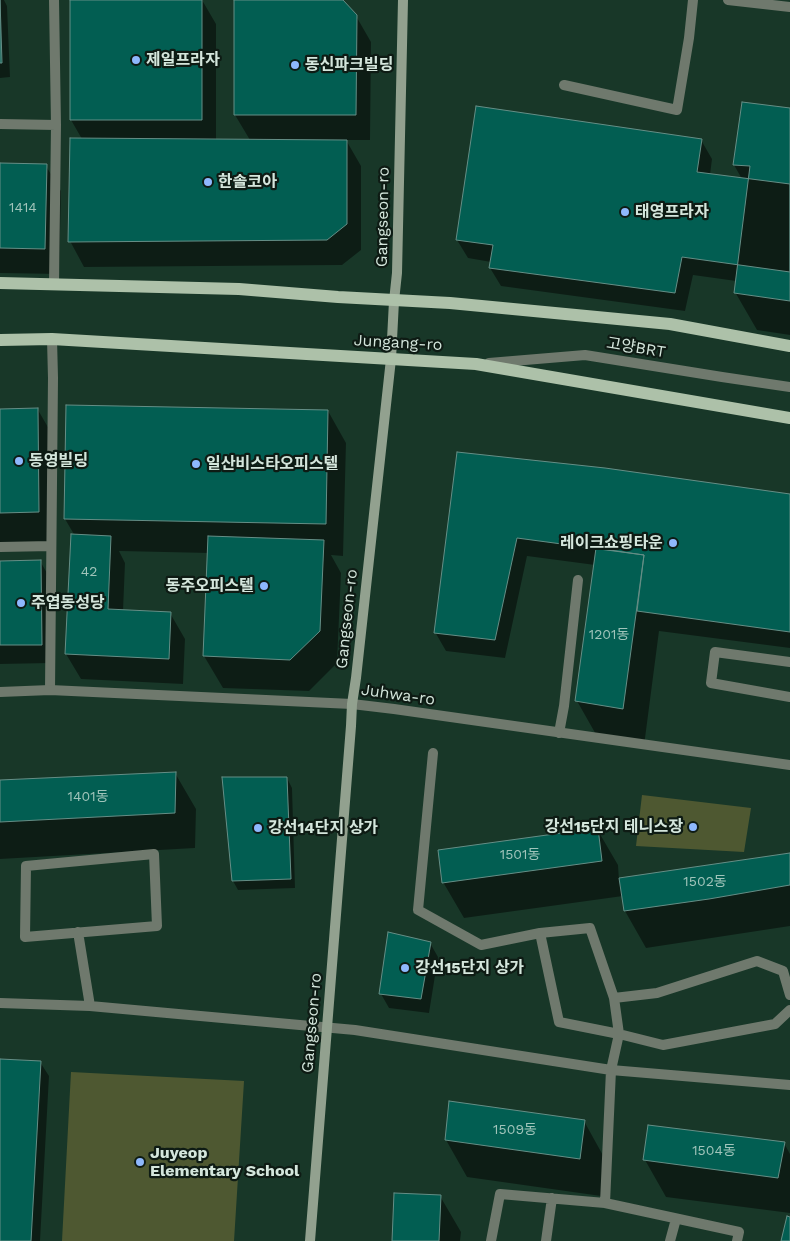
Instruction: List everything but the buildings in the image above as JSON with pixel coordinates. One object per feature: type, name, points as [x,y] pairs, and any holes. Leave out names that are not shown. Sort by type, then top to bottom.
[{"type":"main road","name":"Gangseon-ro","points":[[310,1241],[352,704],[391,359],[397,273],[403,0]]},
{"type":"main road","points":[[0,282],[239,288],[394,301],[450,303],[670,324],[790,346]]},
{"type":"main road","name":"Jungang-ro","points":[[0,340],[52,339],[476,364],[790,418]]},
{"type":"street","points":[[54,0],[56,125],[54,284]]},
{"type":"street","points":[[564,85],[677,110],[689,38],[693,0]]},
{"type":"street","points":[[728,0],[790,7]]},
{"type":"street","points":[[0,124],[56,125]]},
{"type":"street","points":[[50,690],[52,339]]},
{"type":"street","name":"고양BRT","points":[[476,364],[585,355],[790,387]]},
{"type":"street","points":[[0,547],[51,546]]},
{"type":"street","points":[[559,733],[564,706],[578,580]]},
{"type":"street","points":[[790,662],[715,652],[711,683],[790,697]]},
{"type":"street","name":"Juhwa-ro","points":[[0,692],[50,690],[352,704],[790,765]]},
{"type":"street","points":[[433,753],[418,910],[481,944],[540,933],[590,928],[614,998],[619,1034],[611,1070],[605,1204]]},
{"type":"street","points":[[154,854],[158,926],[78,932],[25,937],[26,866],[154,854]]},
{"type":"street","points":[[78,932],[90,1006]]},
{"type":"street","points":[[540,933],[560,1022],[663,1045],[775,1024],[790,1010]]},
{"type":"street","points":[[614,998],[657,993],[757,961],[783,971],[789,990]]},
{"type":"street","points":[[0,1003],[90,1006],[355,1030],[611,1070],[790,1085]]},
{"type":"street","points":[[491,1241],[500,1194],[605,1204],[739,1232],[737,1241]]},
{"type":"street","points":[[546,1241],[552,1198]]},
{"type":"street","points":[[670,1241],[676,1219]]},
{"type":"green space","name":"강선15단지 테니스장","points":[[642,795],[751,808],[744,852],[636,846]]},
{"type":"green space","points":[[71,1072],[244,1081],[234,1241],[62,1241]]},
{"type":"place","name":"제일프라자","points":[[136,60]]},
{"type":"place","name":"동신파크빌딩","points":[[295,65]]},
{"type":"place","name":"한솔코아","points":[[208,182]]},
{"type":"place","name":"태영프라자","points":[[625,212]]},
{"type":"place","name":"동영빌딩","points":[[19,461]]},
{"type":"place","name":"일산비스타오피스텔","points":[[196,464]]},
{"type":"place","name":"레이크쇼핑타운","points":[[673,543]]},
{"type":"place","name":"동주오피스텔","points":[[264,586]]},
{"type":"place","name":"주엽동성당","points":[[21,603]]},
{"type":"place","name":"강선15단지 테니스장","points":[[693,827]]},
{"type":"place","name":"강선14단지 상가","points":[[258,828]]},
{"type":"place","name":"강선15단지 상가","points":[[405,968]]},
{"type":"place","name":"Juyeop Elementary School","points":[[140,1162]]}]
